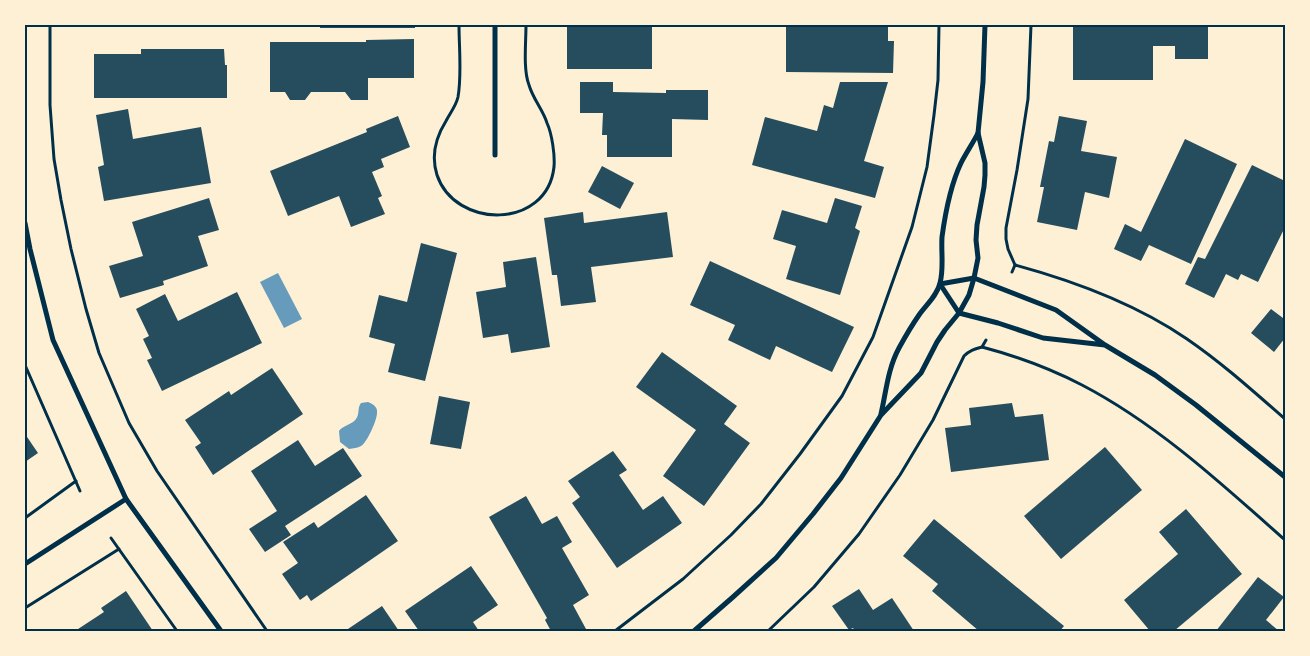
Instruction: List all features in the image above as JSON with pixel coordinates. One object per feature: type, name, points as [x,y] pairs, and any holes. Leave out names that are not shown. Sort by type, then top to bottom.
[{"type":"street","points":[[495,25],[495,155]]},
{"type":"street","points":[[694,631],[776,558],[841,478],[881,414],[921,373],[941,336],[959,313],[969,296],[978,258],[977,225],[985,175],[985,163],[978,133],[983,82],[985,25]]},
{"type":"street","points":[[881,414],[894,357],[919,314],[932,300],[940,284],[943,226],[953,185],[961,164],[978,133]]},
{"type":"street","points":[[25,223],[53,340],[126,499],[221,631]]},
{"type":"street","points":[[940,284],[974,278],[1056,310],[1105,345],[1155,375],[1196,405],[1285,477]]},
{"type":"street","points":[[940,284],[959,313],[1043,338],[1105,345]]},
{"type":"street","points":[[25,564],[126,499]]},
{"type":"path","points":[[50,25],[50,105],[54,159],[71,248],[99,353],[129,423],[157,471],[267,631]]},
{"type":"path","points":[[615,631],[683,580],[731,535],[760,504],[800,454],[842,396],[873,337],[912,227],[927,167],[933,123],[938,80],[939,25]]},
{"type":"path","points":[[1011,278],[1015,265],[1006,239],[1006,228],[1028,98],[1031,25]]},
{"type":"path","points":[[1015,265],[1088,289],[1138,310],[1186,338],[1235,376],[1285,419]]},
{"type":"path","points":[[982,347],[989,334]]},
{"type":"path","points":[[768,631],[814,587],[860,534],[934,420],[964,356],[974,349],[982,347],[1056,373],[1083,386],[1122,409],[1172,443],[1227,488],[1285,540]]},
{"type":"path","points":[[25,365],[80,491]]},
{"type":"path","points":[[25,518],[76,481]]},
{"type":"path","points":[[111,538],[177,631]]},
{"type":"path","points":[[25,608],[119,549]]},
{"type":"water","points":[[278,273],[302,319],[284,328],[260,282]]},
{"type":"water","points":[[368,402],[377,409],[374,426],[361,446],[349,449],[340,442],[339,431],[356,419],[361,403]]},
{"type":"building","points":[[320,25],[415,25],[415,28],[320,28]]},
{"type":"building","points":[[567,25],[652,25],[652,69],[567,69]]},
{"type":"building","points":[[786,25],[888,25],[888,41],[894,41],[893,73],[786,72]]},
{"type":"building","points":[[1073,25],[1208,25],[1208,59],[1175,59],[1175,46],[1153,46],[1153,80],[1073,80]]},
{"type":"building","points":[[414,39],[414,78],[368,78],[368,100],[351,100],[345,92],[311,92],[305,100],[290,100],[285,92],[270,92],[270,42],[366,42],[366,40]]},
{"type":"building","points":[[141,49],[224,49],[225,65],[227,65],[227,98],[94,98],[94,54],[141,54]]},
{"type":"building","points":[[580,82],[613,82],[613,92],[666,93],[666,90],[708,90],[708,120],[672,119],[672,157],[607,157],[607,135],[602,135],[603,113],[580,113]]},
{"type":"building","points":[[840,82],[888,82],[864,161],[884,167],[875,198],[752,165],[765,117],[817,131],[824,105],[833,108]]},
{"type":"building","points":[[128,109],[133,139],[201,127],[211,183],[104,201],[98,167],[104,165],[96,115]]},
{"type":"building","points":[[398,116],[410,147],[381,159],[384,167],[372,172],[382,196],[378,198],[385,214],[351,227],[339,196],[288,216],[270,171],[367,132],[366,129]]},
{"type":"building","points":[[1059,116],[1087,121],[1081,151],[1117,157],[1109,198],[1085,192],[1077,230],[1037,222],[1044,187],[1040,187],[1049,141],[1054,142]]},
{"type":"building","points":[[1185,139],[1237,164],[1191,264],[1149,245],[1141,261],[1114,249],[1125,224],[1141,232]]},
{"type":"building","points":[[1252,165],[1285,181],[1285,227],[1258,282],[1241,274],[1238,280],[1226,274],[1214,298],[1185,284],[1198,257],[1205,259]]},
{"type":"building","points":[[602,166],[634,183],[620,209],[588,192]]},
{"type":"building","points":[[209,198],[219,230],[198,236],[208,266],[163,281],[164,285],[120,298],[109,266],[143,256],[132,222]]},
{"type":"building","points":[[835,198],[862,206],[855,228],[860,231],[840,295],[786,279],[796,246],[773,239],[782,210],[827,223]]},
{"type":"building","points":[[583,212],[584,223],[667,212],[673,257],[591,267],[596,302],[561,306],[557,275],[552,275],[544,218]]},
{"type":"building","points":[[421,243],[457,253],[425,381],[388,372],[395,344],[369,337],[379,295],[407,302]]},
{"type":"building","points":[[536,257],[550,347],[511,353],[508,334],[483,338],[476,292],[506,287],[503,262]]},
{"type":"building","points":[[710,261],[854,327],[832,372],[776,346],[770,360],[728,340],[735,325],[690,305]]},
{"type":"building","points":[[237,292],[262,343],[162,391],[147,360],[152,358],[143,339],[149,336],[136,309],[165,294],[178,321]]},
{"type":"building","points":[[1271,309],[1283,318],[1285,315],[1285,338],[1274,352],[1251,333]]},
{"type":"building","points":[[662,352],[737,406],[724,424],[750,443],[704,506],[663,476],[696,430],[636,387]]},
{"type":"building","points":[[272,368],[303,414],[213,475],[195,447],[201,443],[185,420],[229,391],[231,395]]},
{"type":"building","points":[[439,396],[470,402],[461,449],[430,444]]},
{"type":"building","points":[[1012,403],[1015,417],[1043,414],[1049,460],[951,472],[945,428],[971,425],[969,408]]},
{"type":"building","points":[[25,434],[38,453],[25,462]]},
{"type":"building","points":[[298,440],[315,466],[343,448],[362,476],[285,526],[291,535],[265,552],[249,529],[277,511],[251,471]]},
{"type":"building","points":[[1105,447],[1142,490],[1061,559],[1024,516]]},
{"type":"building","points":[[613,451],[627,470],[619,475],[643,510],[663,496],[682,523],[617,568],[572,503],[580,497],[568,481]]},
{"type":"building","points":[[366,495],[398,541],[311,601],[307,595],[300,600],[282,574],[298,563],[283,542],[314,522],[318,528]]},
{"type":"building","points":[[526,496],[542,524],[557,516],[572,542],[562,548],[589,595],[573,605],[586,629],[582,631],[551,631],[545,620],[547,618],[489,517]]},
{"type":"building","points":[[1186,509],[1242,574],[1174,631],[1150,631],[1124,600],[1178,554],[1159,532]]},
{"type":"building","points":[[934,519],[1064,626],[1060,631],[989,631],[987,629],[979,631],[932,591],[938,584],[903,556]]},
{"type":"building","points":[[471,566],[498,605],[473,622],[479,631],[419,631],[405,611]]},
{"type":"building","points":[[1258,577],[1284,597],[1266,620],[1279,631],[1216,631]]},
{"type":"building","points":[[859,589],[873,610],[892,598],[914,631],[855,631],[853,628],[849,630],[832,606]]},
{"type":"building","points":[[126,591],[153,631],[75,631],[104,612],[101,608]]},
{"type":"building","points":[[382,606],[399,631],[345,631]]}]
